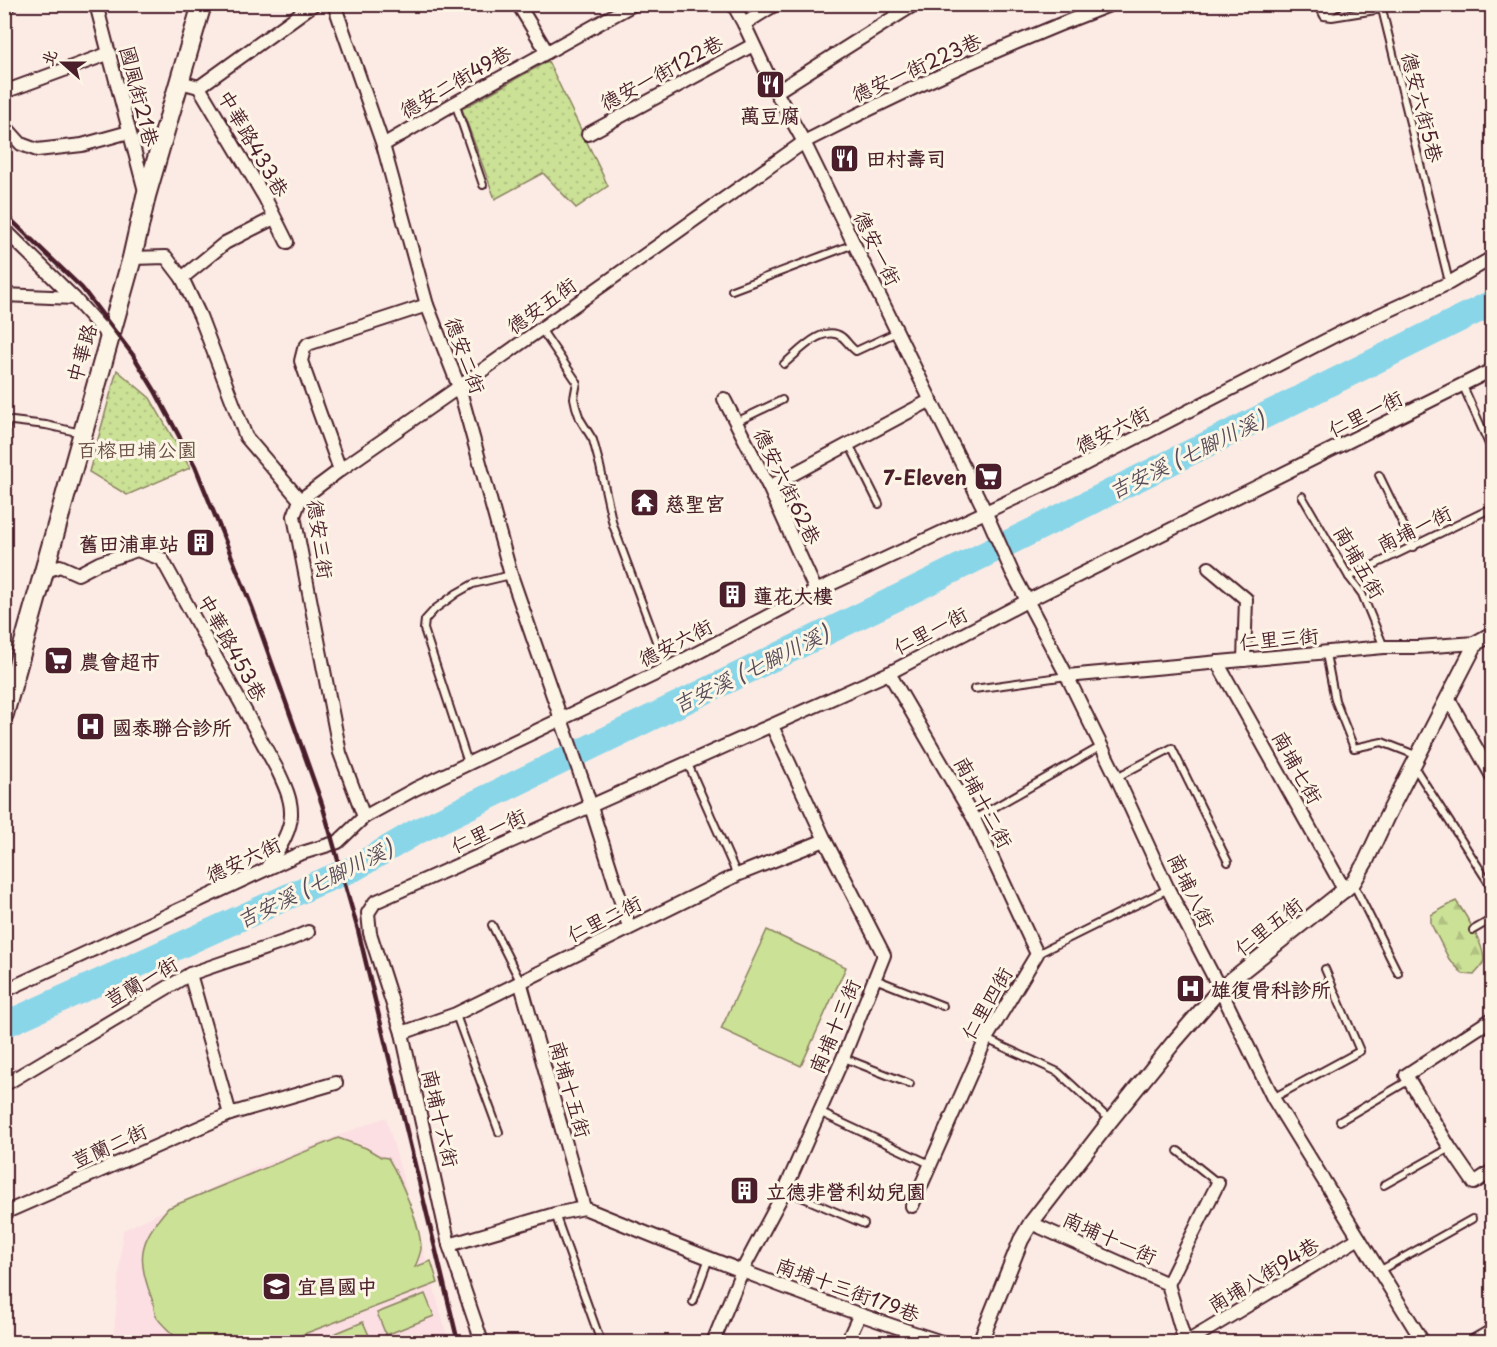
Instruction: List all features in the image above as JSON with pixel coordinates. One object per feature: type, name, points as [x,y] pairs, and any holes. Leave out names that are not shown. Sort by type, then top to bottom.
[{"type":"main road","name":"中華路","points":[[4,714],[132,258],[146,196],[202,4]]},
{"type":"street","points":[[4,7],[10,4]]},
{"type":"street","name":"國風街21巷","points":[[96,4],[146,196]]},
{"type":"street","points":[[180,81],[200,87],[314,4]]},
{"type":"street","name":"德安二街","points":[[334,4],[383,145],[427,305],[459,387],[511,575],[585,788],[629,927]]},
{"type":"street","points":[[518,4],[547,52]]},
{"type":"street","name":"德安二街49巷","points":[[383,145],[634,4]]},
{"type":"street","name":"德安一街","points":[[733,4],[931,400],[1012,572]]},
{"type":"street","points":[[744,24],[776,4]]},
{"type":"street","points":[[776,92],[915,4]]},
{"type":"street","name":"德安一街223巷","points":[[804,142],[862,112],[1112,4]]},
{"type":"street","name":"德安一街122巷","points":[[588,134],[753,45]]},
{"type":"street","points":[[4,92],[110,54]]},
{"type":"street","name":"中華路433巷","points":[[200,87],[265,198],[287,242]]},
{"type":"street","points":[[4,125],[21,144],[37,150],[82,145],[129,132]]},
{"type":"street","name":"德安五街","points":[[300,500],[339,470],[804,142]]},
{"type":"street","name":"中華路433巷","points":[[182,278],[225,243],[274,218]]},
{"type":"street","points":[[4,229],[74,298],[109,337]]},
{"type":"street","name":"德安三街","points":[[132,258],[166,257],[182,278],[200,316],[246,437],[300,500],[294,516],[340,753],[364,817]]},
{"type":"street","name":"德安六街","points":[[4,991],[299,854],[338,842],[364,817],[415,789],[666,669],[816,591],[1054,480],[1342,332],[1449,283],[1492,258]]},
{"type":"street","points":[[4,295],[74,298]]},
{"type":"street","points":[[339,470],[301,361],[304,349],[308,344],[427,305]]},
{"type":"street","name":"仁里一街","points":[[375,902],[889,673],[1492,370]]},
{"type":"street","name":"德安六街62巷","points":[[724,399],[769,487],[816,591]]},
{"type":"street","points":[[769,487],[931,400]]},
{"type":"street","name":"中華路453巷","points":[[44,572],[60,566],[78,574],[99,563],[137,550],[162,559],[278,771],[288,795],[292,813],[280,848],[266,870]]},
{"type":"street","points":[[1209,568],[1246,599],[1244,660]]},
{"type":"street","name":"南埔八街","points":[[1012,572],[1067,676],[1168,888],[1273,1098],[1423,1342]]},
{"type":"street","name":"仁里三街","points":[[1067,676],[1384,647],[1419,647],[1476,642],[1492,634]]},
{"type":"street","name":"仁里五街","points":[[980,1342],[1021,1240],[1031,1223],[1110,1120],[1220,989],[1349,887],[1366,861],[1476,642]]},
{"type":"street","name":"南埔七街","points":[[1217,662],[1349,887]]},
{"type":"street","name":"南埔十二街","points":[[889,673],[974,819],[1037,954]]},
{"type":"street","points":[[1448,698],[1492,776]]},
{"type":"street","name":"南埔十三街","points":[[713,1342],[742,1272],[785,1190],[843,1058],[884,956],[825,840],[772,726]]},
{"type":"street","name":"仁里二街","points":[[402,1033],[456,1014],[737,875],[825,840]]},
{"type":"street","name":"南埔十六街","points":[[375,902],[368,913],[370,933],[402,1033],[449,1245],[482,1342]]},
{"type":"street","name":"荳蘭一街","points":[[4,1085],[190,974],[308,932]]},
{"type":"street","name":"仁里四街","points":[[912,1206],[986,1039],[1037,954]]},
{"type":"street","points":[[190,974],[230,1113]]},
{"type":"street","name":"南埔十五街","points":[[520,981],[584,1208]]},
{"type":"street","points":[[1492,1019],[1407,1078],[1474,1183],[1492,1172]]},
{"type":"street","name":"荳蘭二街","points":[[4,1213],[230,1113],[336,1083]]},
{"type":"street","name":"南埔十一街","points":[[1031,1223],[1168,1284],[1218,1183]]},
{"type":"street","points":[[449,1245],[555,1214],[584,1208]]},
{"type":"street","name":"南埔十三街179巷","points":[[584,1208],[742,1272],[859,1316],[942,1342]]},
{"type":"street","name":"南埔八街94巷","points":[[1186,1342],[1359,1238]]},
{"type":"street","points":[[1168,1284],[1186,1342]]},
{"type":"street","points":[[847,1342],[859,1316]]},
{"type":"street","points":[[1473,1342],[1492,1331]]},
{"type":"lane","points":[[446,9],[454,4]]},
{"type":"lane","points":[[1318,4],[1324,16],[1340,4]]},
{"type":"lane","name":"德安六街5巷","points":[[1324,16],[1332,17],[1382,9],[1449,283]]},
{"type":"lane","points":[[455,103],[483,185]]},
{"type":"lane","points":[[732,290],[854,244]]},
{"type":"lane","points":[[541,329],[577,382],[574,398],[580,419],[593,440],[613,525],[666,669]]},
{"type":"lane","points":[[784,364],[821,335],[836,335],[843,338],[856,351],[897,332]]},
{"type":"lane","points":[[1463,386],[1492,451]]},
{"type":"lane","points":[[736,422],[782,400]]},
{"type":"lane","points":[[4,439],[6,420],[46,425],[82,433]]},
{"type":"lane","points":[[849,444],[879,504]]},
{"type":"lane","points":[[1379,475],[1414,547]]},
{"type":"lane","name":"南埔五街","points":[[1302,496],[1349,577],[1362,594],[1384,647]]},
{"type":"lane","name":"南埔一街","points":[[1349,577],[1492,508]]},
{"type":"lane","points":[[468,764],[424,629],[425,620],[435,609],[474,584],[511,575]]},
{"type":"lane","points":[[1326,654],[1335,700],[1354,748],[1382,742],[1416,760],[1492,888]]},
{"type":"lane","points":[[974,689],[1067,676]]},
{"type":"lane","points":[[974,819],[1100,747]]},
{"type":"lane","points":[[1117,778],[1172,748],[1228,862]]},
{"type":"lane","points":[[688,764],[737,875]]},
{"type":"lane","points":[[1349,887],[1398,973]]},
{"type":"lane","points":[[1037,954],[1168,888]]},
{"type":"lane","points":[[1473,930],[1492,920]]},
{"type":"lane","points":[[492,925],[520,981]]},
{"type":"lane","points":[[1273,1098],[1360,1051],[1324,969]]},
{"type":"lane","points":[[875,978],[943,1006]]},
{"type":"lane","points":[[456,1014],[499,1132]]},
{"type":"lane","points":[[986,1039],[1058,1072],[1110,1120]]},
{"type":"lane","points":[[843,1058],[910,1084]]},
{"type":"lane","points":[[1340,1121],[1407,1078]]},
{"type":"lane","points":[[818,1112],[930,1164]]},
{"type":"lane","points":[[1384,1185],[1450,1148]]},
{"type":"lane","points":[[1178,1151],[1218,1183]]},
{"type":"lane","points":[[785,1190],[864,1224]]},
{"type":"lane","points":[[555,1214],[601,1342]]},
{"type":"lane","points":[[1379,1271],[1472,1219]]},
{"type":"lane","points":[[693,1302],[709,1258]]},
{"type":"shaded area","name":"宜昌國中","points":[[386,1117],[449,1342],[113,1342],[123,1230],[252,1169]]},
{"type":"green space","points":[[548,61],[608,186],[576,208],[543,173],[495,199],[462,109]]},
{"type":"green space","name":"百榕田埔公園","points":[[117,370],[150,398],[190,468],[127,495],[89,472]]},
{"type":"green space","points":[[1456,901],[1474,931],[1484,957],[1481,968],[1474,975],[1463,974],[1449,959],[1431,924],[1431,915]]},
{"type":"green space","points":[[767,930],[846,967],[801,1066],[721,1029]]},
{"type":"green space","name":"宜昌國中","points":[[338,1138],[388,1158],[404,1189],[418,1227],[421,1249],[415,1267],[431,1261],[438,1283],[283,1342],[182,1342],[179,1340],[156,1316],[144,1274],[143,1262],[145,1242],[168,1208]]},
{"type":"green space","points":[[425,1294],[434,1316],[386,1335],[377,1313]]},
{"type":"green space","points":[[363,1322],[372,1342],[338,1342],[334,1334]]},
{"type":"waterway","name":"吉安溪 (七腳川溪)","points":[[4,1025],[353,869],[414,833],[909,592],[1492,303]]},
{"type":"railway","points":[[4,213],[82,288],[133,355],[195,466],[252,607],[322,804],[358,930],[458,1342]]},
{"type":"place","name":"萬豆腐","points":[[770,85]]},
{"type":"place","name":"田村壽司","points":[[845,158]]},
{"type":"place","name":"7-Eleven","points":[[988,477]]},
{"type":"place","name":"慈聖宮","points":[[644,503]]},
{"type":"place","name":"舊田浦車站","points":[[200,543]]},
{"type":"place","name":"蓮花大樓","points":[[732,595]]},
{"type":"place","name":"農會超市","points":[[59,661]]},
{"type":"place","name":"國泰聯合診所","points":[[91,727]]},
{"type":"place","name":"雄復骨科診所","points":[[1190,989]]},
{"type":"place","name":"立德非營利幼兒園","points":[[745,1191]]},
{"type":"place","name":"宜昌國中","points":[[276,1286]]}]
